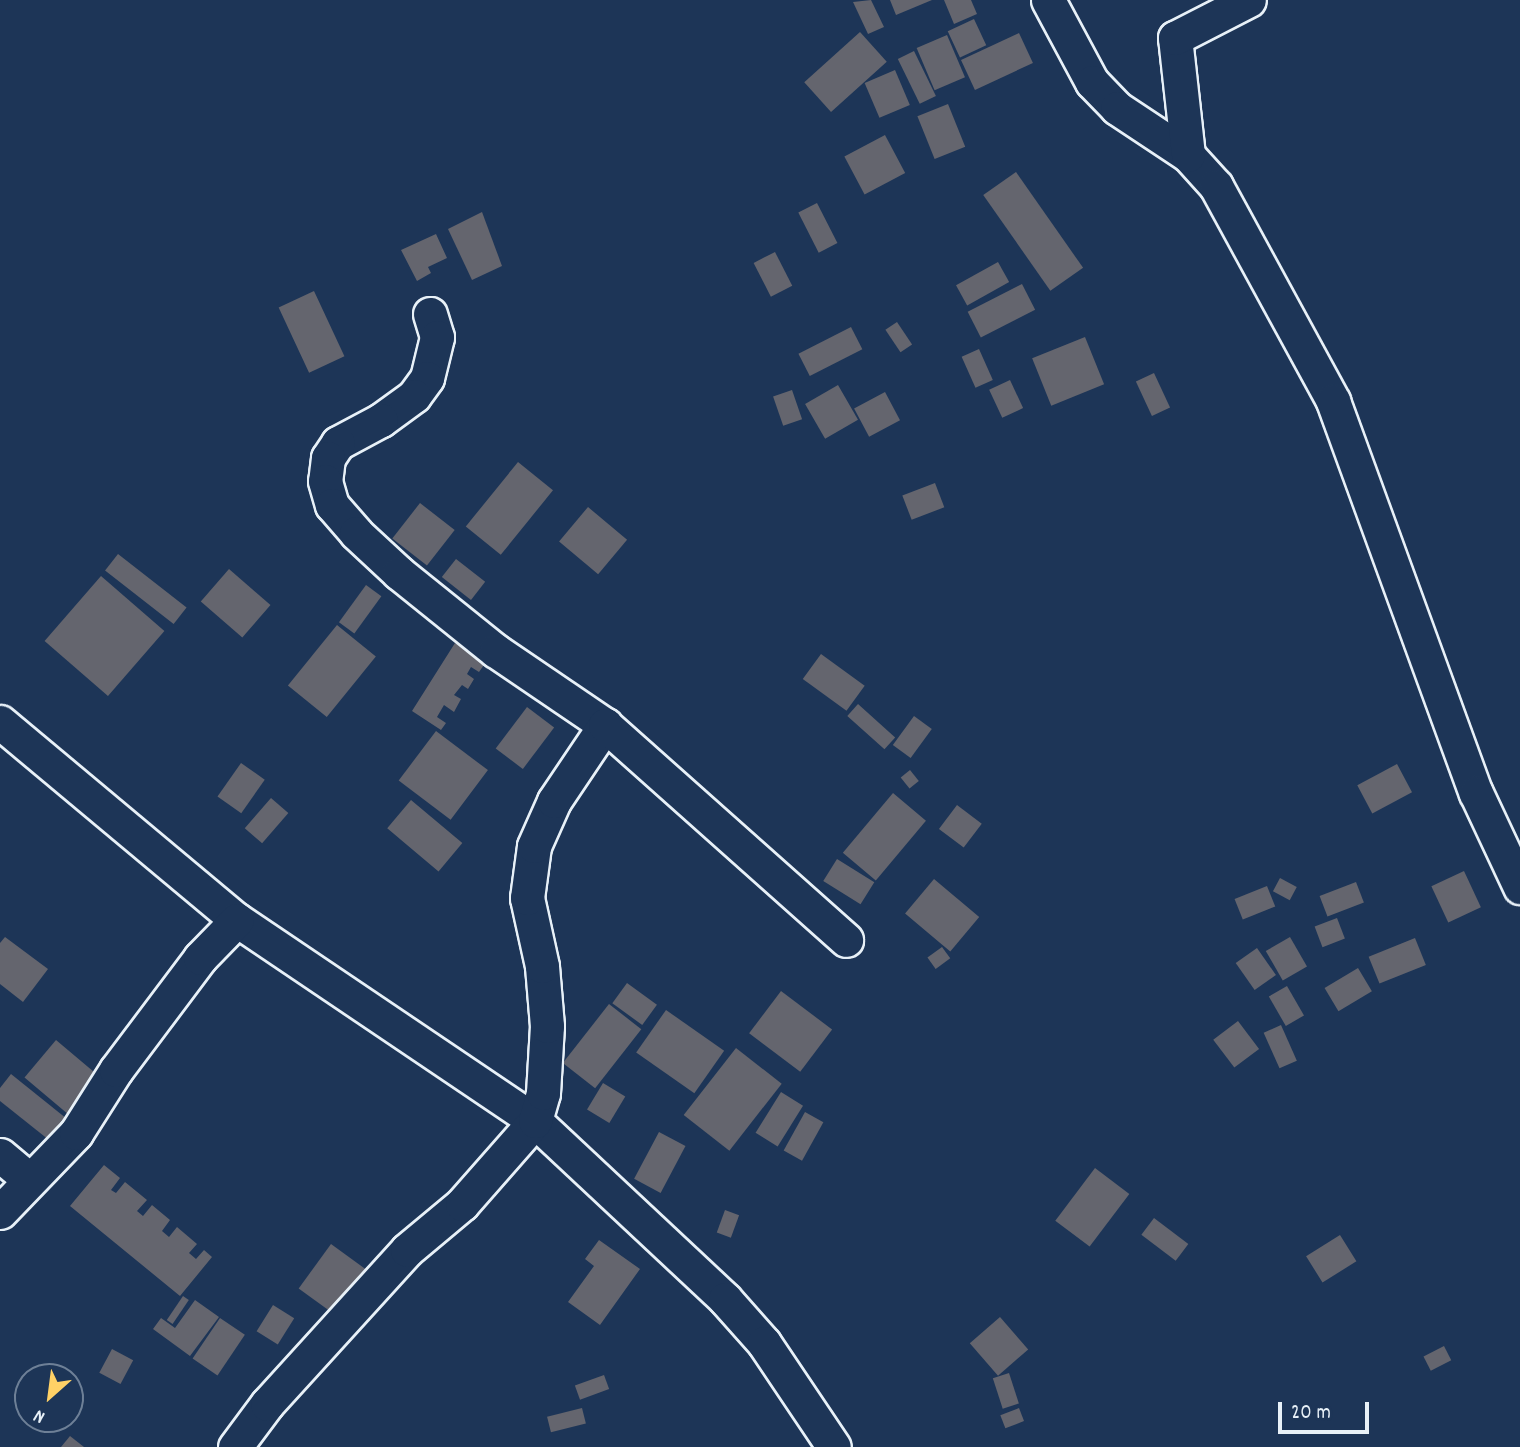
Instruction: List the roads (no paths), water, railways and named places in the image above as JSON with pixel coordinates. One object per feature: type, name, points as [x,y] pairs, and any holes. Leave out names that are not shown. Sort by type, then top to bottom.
[{"type":"street","points":[[1048,0],[1092,82],[1117,108],[1188,155],[1216,187],[1333,401],[1472,780],[1520,887]]},
{"type":"street","points":[[1188,155],[1175,38],[1248,0]]},
{"type":"street","points":[[430,314],[437,337],[428,378],[414,396],[381,420],[338,443],[328,458],[325,481],[332,505],[382,557],[486,644],[605,725],[846,940]]},
{"type":"street","points":[[0,722],[237,920],[535,1121],[724,1299],[764,1343],[834,1447]]},
{"type":"street","points":[[235,1447],[267,1404],[407,1250],[462,1204],[535,1121],[543,1093],[547,1026],[542,966],[527,898],[534,846],[554,801],[605,725]]},
{"type":"street","points":[[0,1212],[76,1133],[116,1070],[200,958],[237,920]]},
{"type":"street","points":[[0,1154],[29,1179]]}]
